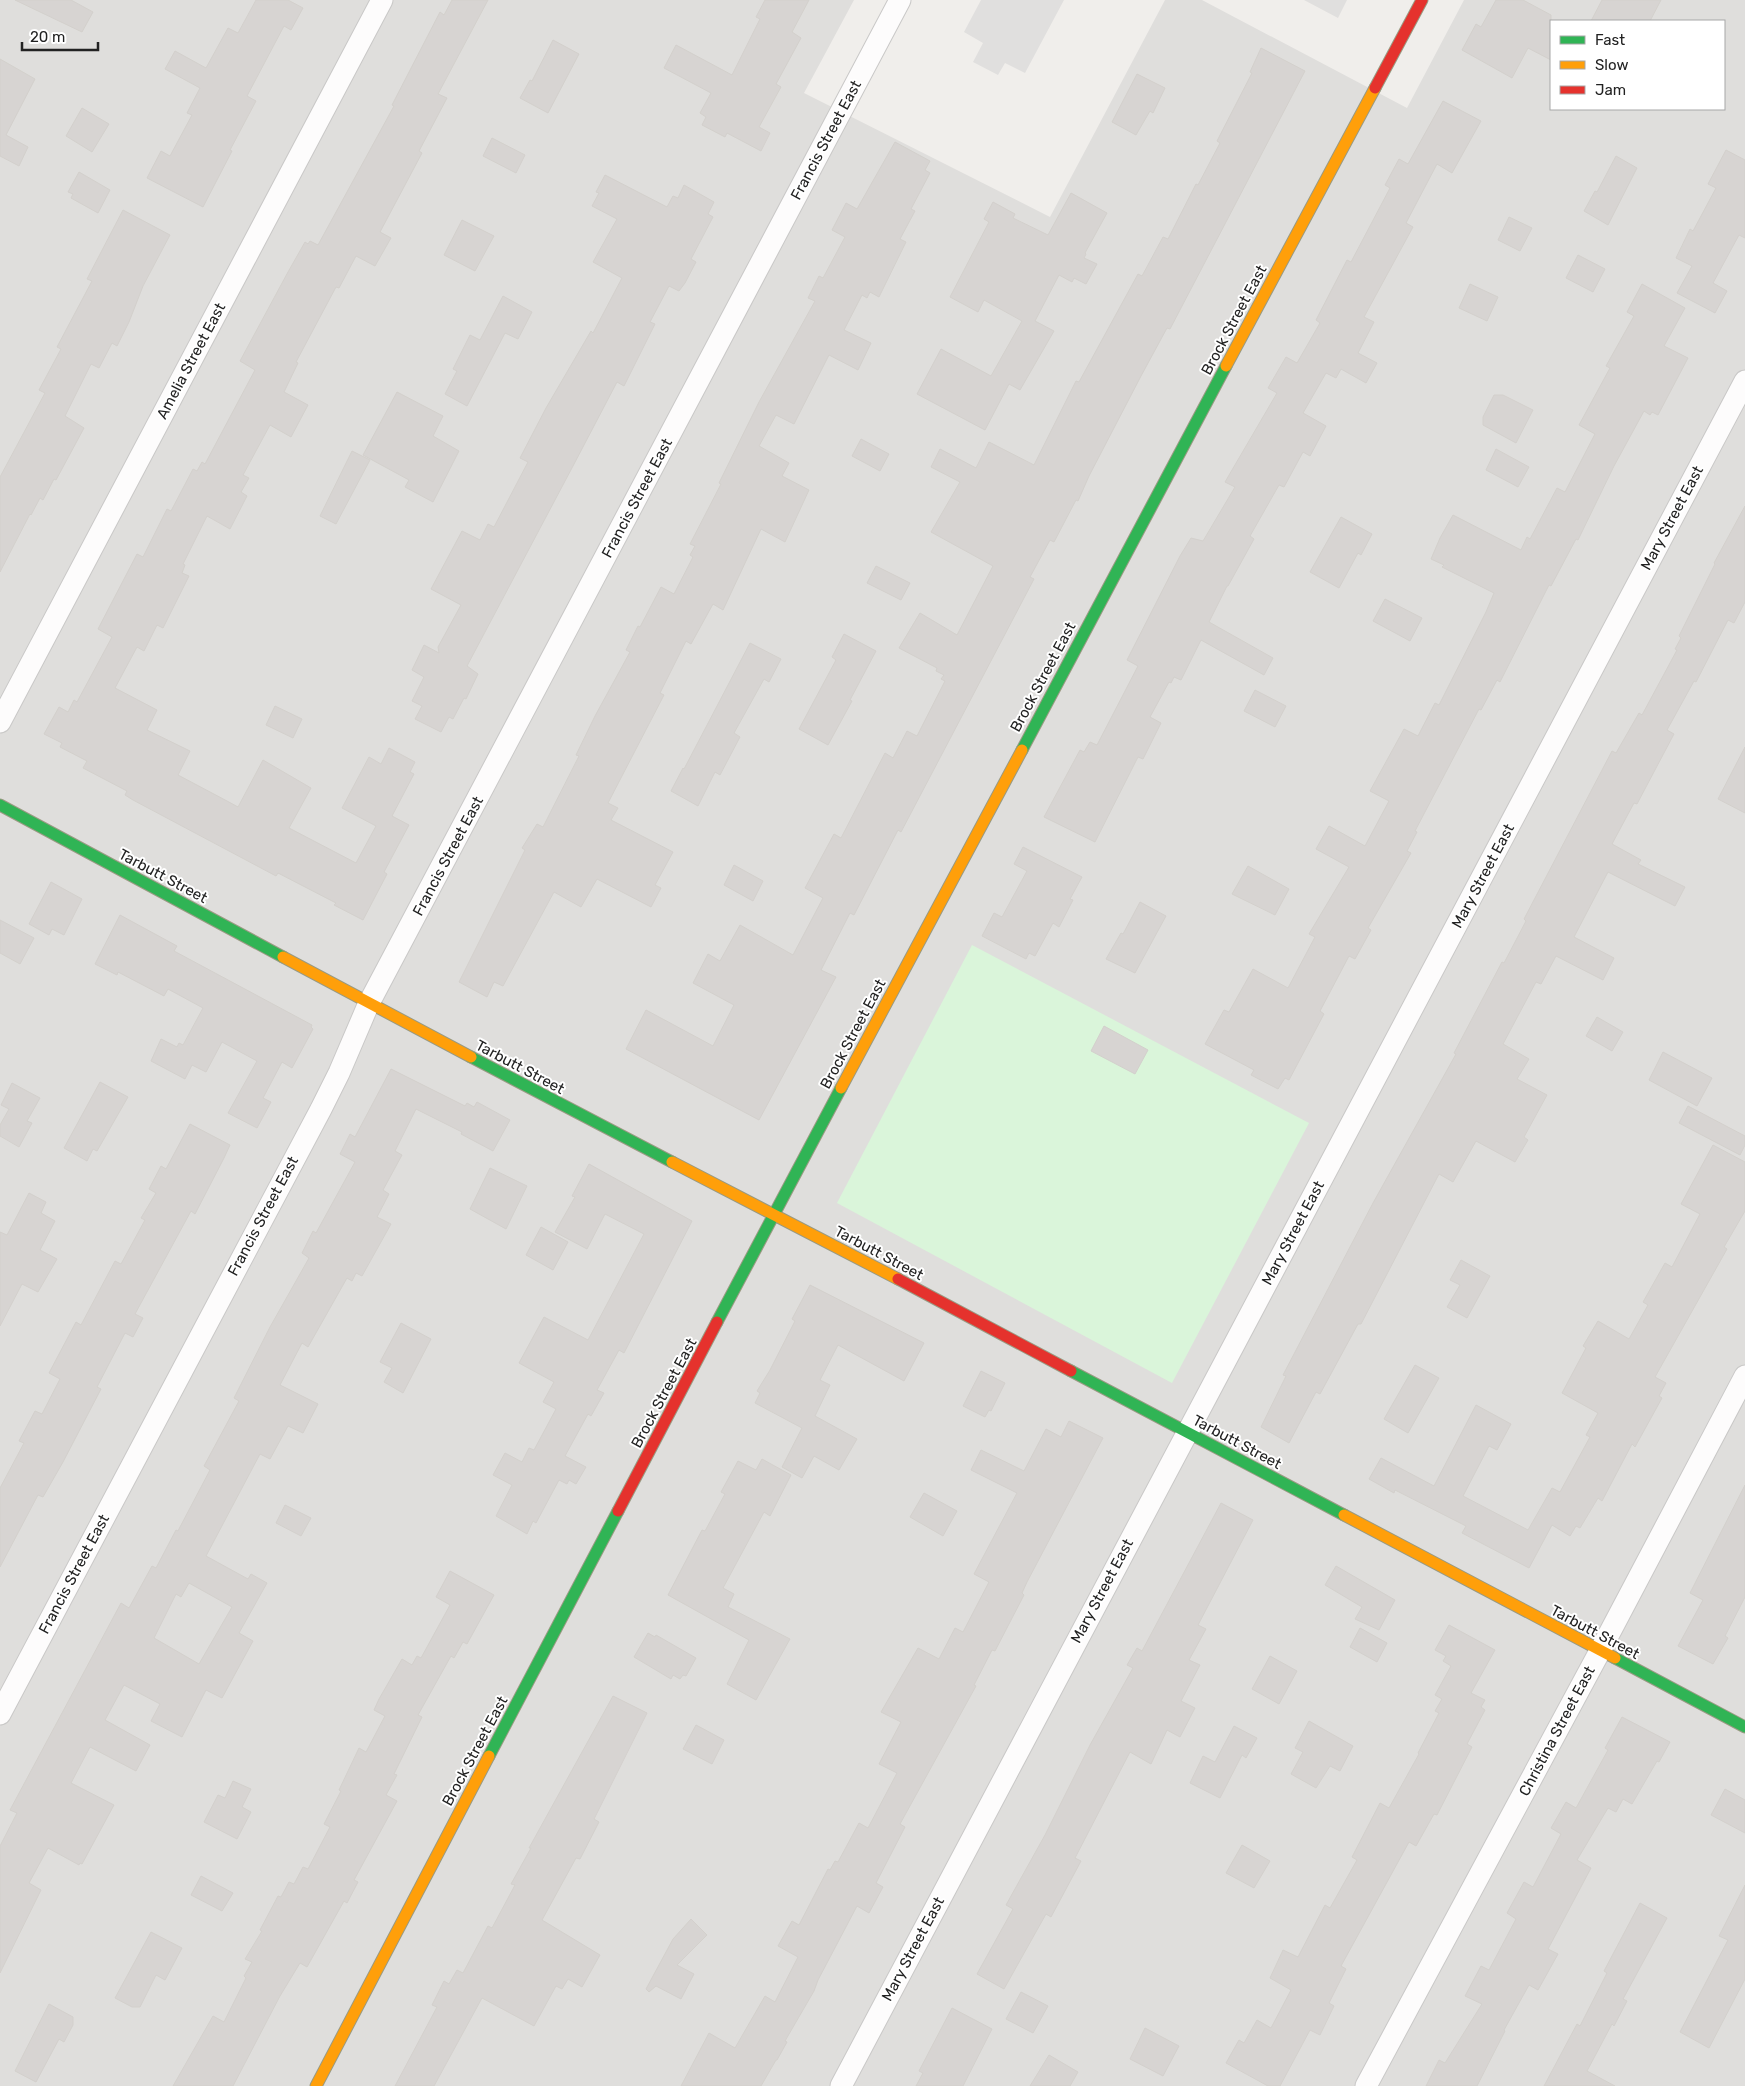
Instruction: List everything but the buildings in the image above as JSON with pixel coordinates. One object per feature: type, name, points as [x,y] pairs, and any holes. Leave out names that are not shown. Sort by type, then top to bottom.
[{"type":"street","name":"Amelia Street East","points":[[0,722],[382,0]]},
{"type":"street","name":"Francis Street East","points":[[0,1714],[321,1109],[369,1004],[900,0]]},
{"type":"street","name":"Brock Street East","points":[[316,2086],[774,1214],[1422,0]]},
{"type":"street","name":"Mary Street East","points":[[841,2086],[1186,1432],[1745,381]]},
{"type":"street","name":"Tarbutt Street","points":[[0,805],[573,1112],[774,1214],[1745,1727]]},
{"type":"street","name":"Christina Street East","points":[[1366,2086],[1600,1651],[1745,1376]]},
{"type":"shaded area","points":[[0,0],[854,0],[804,93],[1050,217],[1165,0],[1202,0],[1407,108],[1464,0],[1745,0],[1745,2086],[0,2086]]},
{"type":"shaded area","points":[[981,0],[1064,0],[1025,73],[1005,63],[998,75],[973,62],[983,43],[964,32]]},
{"type":"shaded area","points":[[1304,0],[1347,0],[1338,18]]},
{"type":"green space","points":[[972,945],[1309,1123],[1172,1383],[837,1203]]},
{"type":"traffic: fast","points":[[1022,750],[1226,366]]},
{"type":"traffic: fast","points":[[0,805],[283,957]]},
{"type":"traffic: fast","points":[[471,1057],[672,1162]]},
{"type":"traffic: fast","points":[[717,1322],[841,1088]]},
{"type":"traffic: fast","points":[[1071,1371],[1344,1515]]},
{"type":"traffic: fast","points":[[489,1756],[618,1511]]},
{"type":"traffic: fast","points":[[1615,1658],[1745,1727]]},
{"type":"traffic: slow","points":[[1226,366],[1375,88]]},
{"type":"traffic: slow","points":[[841,1088],[1022,750]]},
{"type":"traffic: slow","points":[[283,957],[471,1057]]},
{"type":"traffic: slow","points":[[672,1162],[898,1279]]},
{"type":"traffic: slow","points":[[1344,1515],[1615,1658]]},
{"type":"traffic: slow","points":[[316,2086],[489,1756]]},
{"type":"traffic: jam","points":[[1375,88],[1422,0]]},
{"type":"traffic: jam","points":[[898,1279],[1071,1371]]},
{"type":"traffic: jam","points":[[618,1511],[717,1322]]}]
